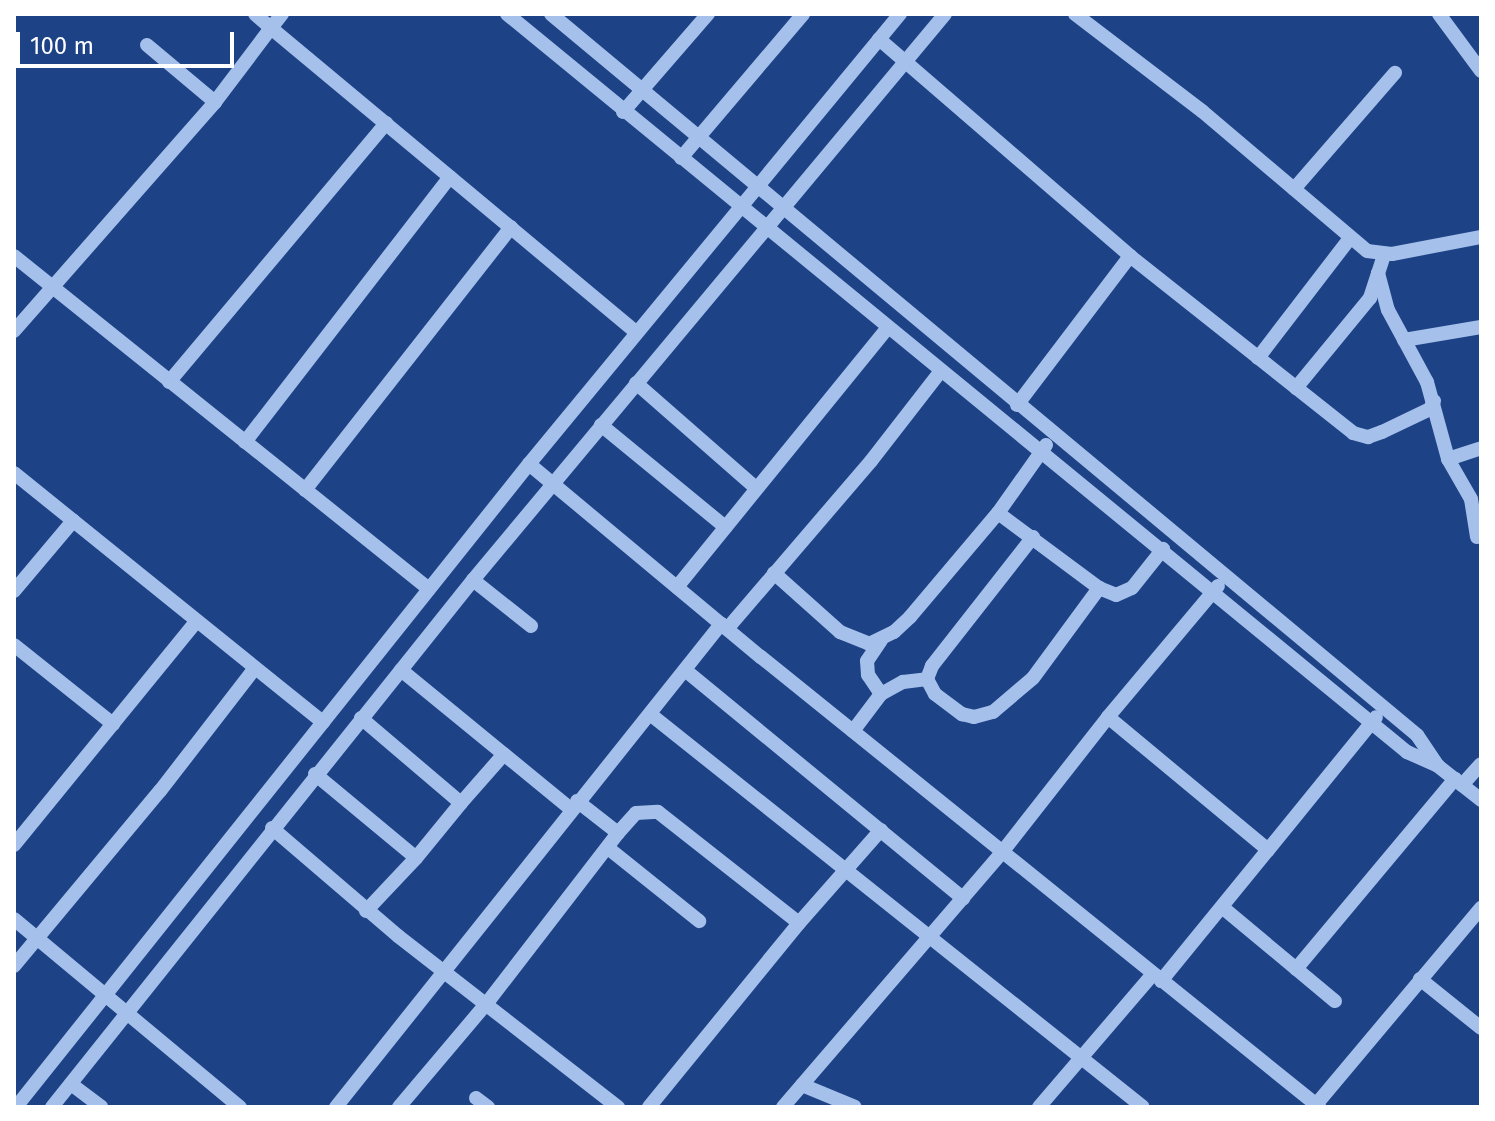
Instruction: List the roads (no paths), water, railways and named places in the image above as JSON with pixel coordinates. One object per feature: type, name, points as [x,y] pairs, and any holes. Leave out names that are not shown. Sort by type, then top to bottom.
[{"type":"street","points":[[255,14],[636,332]]},
{"type":"street","points":[[14,331],[215,102],[282,14]]},
{"type":"street","points":[[507,14],[887,329],[1215,591],[1371,723],[1407,752],[1438,766],[1481,800]]},
{"type":"street","points":[[552,14],[1017,405],[1417,735],[1438,766]]},
{"type":"street","points":[[623,112],[708,14]]},
{"type":"street","points":[[681,158],[803,14]]},
{"type":"street","points":[[16,1107],[529,464],[900,14]]},
{"type":"street","points":[[52,1107],[473,580],[765,226],[945,14]]},
{"type":"street","points":[[1075,14],[1202,111],[1367,251],[1384,255],[1481,237]]},
{"type":"street","points":[[1439,14],[1481,71]]},
{"type":"street","points":[[879,39],[1130,256],[1344,427],[1368,437],[1430,409],[1434,401]]},
{"type":"street","points":[[147,45],[215,102]]},
{"type":"street","points":[[1294,189],[1395,73]]},
{"type":"street","points":[[169,382],[386,123]]},
{"type":"street","points":[[245,442],[450,177]]},
{"type":"street","points":[[305,490],[511,227]]},
{"type":"street","points":[[1258,358],[1350,238]]},
{"type":"street","points":[[1296,388],[1370,298],[1384,255]]},
{"type":"street","points":[[14,256],[429,589]]},
{"type":"street","points":[[1017,405],[1130,256]]},
{"type":"street","points":[[1378,273],[1388,310],[1420,366],[1434,401],[1448,459],[1471,499],[1477,537]]},
{"type":"street","points":[[1404,340],[1481,327]]},
{"type":"street","points":[[677,587],[887,329]]},
{"type":"street","points":[[336,1107],[574,805],[685,670],[871,461],[940,372]]},
{"type":"street","points":[[636,383],[756,488]]},
{"type":"street","points":[[601,425],[725,527]]},
{"type":"street","points":[[881,694],[868,675],[867,661],[881,640],[910,617],[937,588],[998,513],[1054,435]]},
{"type":"street","points":[[1448,459],[1481,448]]},
{"type":"street","points":[[529,464],[724,626],[1317,1106],[1481,908]]},
{"type":"street","points":[[14,473],[323,722]]},
{"type":"street","points":[[998,513],[1099,588],[1116,595],[1124,593],[1141,578],[1163,549]]},
{"type":"street","points":[[14,591],[73,521]]},
{"type":"street","points":[[1033,537],[932,666],[927,679],[935,694],[962,714],[974,717],[993,712],[1033,678],[1099,588]]},
{"type":"street","points":[[774,573],[850,638],[869,644],[881,640]]},
{"type":"street","points":[[783,1107],[1003,851],[1108,717],[1215,591],[1224,575]]},
{"type":"street","points":[[473,580],[531,626]]},
{"type":"street","points":[[14,845],[197,621]]},
{"type":"street","points":[[14,645],[113,724]]},
{"type":"street","points":[[14,966],[160,791],[255,668]]},
{"type":"street","points":[[401,670],[504,754],[618,833]]},
{"type":"street","points":[[685,670],[963,898]]},
{"type":"street","points":[[853,731],[881,694],[903,682],[927,679]]},
{"type":"street","points":[[1039,1107],[1222,907],[1384,707]]},
{"type":"street","points":[[650,714],[1143,1107]]},
{"type":"street","points":[[1108,717],[1268,850]]},
{"type":"street","points":[[361,718],[461,803]]},
{"type":"street","points":[[366,911],[416,858],[504,754]]},
{"type":"street","points":[[1296,969],[1458,782],[1481,764]]},
{"type":"street","points":[[315,774],[416,858]]},
{"type":"street","points":[[399,1107],[487,1003],[636,813],[658,812],[799,923]]},
{"type":"street","points":[[272,828],[366,911],[618,1107]]},
{"type":"street","points":[[649,1107],[799,923],[881,830]]},
{"type":"street","points":[[608,848],[699,921]]},
{"type":"street","points":[[1222,907],[1335,1001]]},
{"type":"street","points":[[14,919],[240,1107]]},
{"type":"street","points":[[1420,979],[1481,1028]]},
{"type":"street","points":[[71,1084],[101,1107]]},
{"type":"street","points":[[802,1085],[855,1107]]}]
